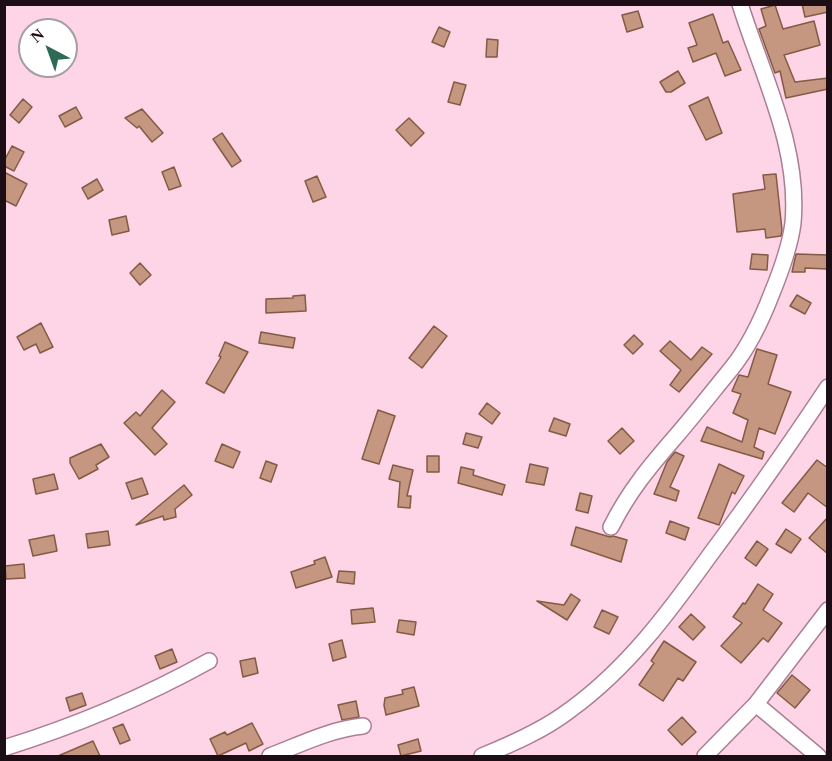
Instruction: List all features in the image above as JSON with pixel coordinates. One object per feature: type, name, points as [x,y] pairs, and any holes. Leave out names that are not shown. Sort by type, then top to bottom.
[{"type":"street","points":[[611,527],[639,478],[734,366],[767,305],[783,264],[793,225],[794,192],[789,154],[740,4]]},
{"type":"street","points":[[482,756],[516,742],[570,711],[612,675],[659,626],[732,526],[828,387]]},
{"type":"street","points":[[705,756],[756,704],[828,610]]},
{"type":"street","points":[[4,748],[54,732],[162,687],[209,661]]},
{"type":"street","points":[[756,704],[818,756]]},
{"type":"street","points":[[270,756],[339,731],[363,726]]},
{"type":"building","points":[[802,4],[828,4],[828,12],[805,17]]},
{"type":"building","points":[[775,5],[783,29],[814,21],[820,45],[784,55],[795,82],[828,78],[828,89],[786,98],[780,71],[775,73],[759,29],[766,26],[761,9]]},
{"type":"building","points":[[638,11],[643,27],[627,32],[622,15]]},
{"type":"building","points":[[713,14],[723,43],[728,41],[741,70],[725,76],[716,53],[693,62],[688,48],[697,45],[689,23]]},
{"type":"building","points":[[439,27],[450,32],[444,47],[432,42]]},
{"type":"building","points":[[487,39],[498,40],[497,57],[486,57]]},
{"type":"building","points":[[678,71],[685,83],[671,92],[666,92],[660,82]]},
{"type":"building","points":[[454,82],[466,85],[460,105],[448,102]]},
{"type":"building","points":[[708,97],[722,133],[706,140],[689,106]]},
{"type":"building","points":[[23,99],[32,107],[19,123],[10,115]]},
{"type":"building","points":[[76,107],[82,118],[65,127],[59,116]]},
{"type":"building","points":[[142,109],[163,133],[152,142],[139,126],[137,128],[125,118]]},
{"type":"building","points":[[409,118],[424,133],[411,146],[396,130]]},
{"type":"building","points":[[222,133],[241,161],[232,167],[213,139]]},
{"type":"building","points":[[12,146],[24,152],[14,171],[4,166],[4,161]]},
{"type":"building","points":[[174,167],[181,186],[169,190],[162,172]]},
{"type":"building","points":[[4,172],[27,184],[16,206],[4,200]]},
{"type":"building","points":[[776,174],[781,236],[766,238],[765,229],[737,232],[733,194],[765,189],[763,175]]},
{"type":"building","points":[[317,176],[326,197],[313,202],[305,181]]},
{"type":"building","points":[[97,179],[103,190],[88,199],[82,188]]},
{"type":"building","points":[[126,216],[129,231],[112,235],[109,220]]},
{"type":"building","points":[[752,254],[768,255],[767,270],[750,269]]},
{"type":"building","points":[[796,254],[828,255],[828,269],[805,268],[805,272],[792,272]]},
{"type":"building","points":[[140,263],[151,275],[140,285],[130,273]]},
{"type":"building","points":[[305,295],[306,311],[266,313],[266,299]]},
{"type":"building","points":[[797,295],[811,303],[805,314],[790,306]]},
{"type":"building","points":[[41,323],[53,347],[40,353],[36,344],[24,350],[17,337]]},
{"type":"building","points":[[434,326],[447,336],[422,368],[409,358]]},
{"type":"building","points":[[261,332],[295,338],[293,348],[259,343]]},
{"type":"building","points":[[634,335],[643,344],[633,354],[624,345]]},
{"type":"building","points":[[670,341],[691,360],[702,347],[712,354],[679,392],[670,385],[681,370],[660,351]]},
{"type":"building","points":[[225,342],[248,352],[224,393],[206,383],[221,357],[219,356]]},
{"type":"building","points":[[757,349],[777,355],[768,384],[791,392],[775,434],[759,428],[754,447],[764,452],[762,459],[701,441],[707,427],[742,442],[748,420],[733,413],[741,394],[732,391],[739,375],[748,377]]},
{"type":"building","points":[[162,390],[175,402],[152,428],[167,444],[155,455],[124,423],[136,412],[140,416]]},
{"type":"building","points":[[487,403],[500,413],[492,424],[479,414]]},
{"type":"building","points":[[378,410],[395,416],[379,464],[362,459]]},
{"type":"building","points":[[554,418],[570,424],[566,436],[549,431]]},
{"type":"building","points":[[622,428],[634,441],[620,454],[608,441]]},
{"type":"building","points":[[466,433],[482,437],[478,448],[463,444]]},
{"type":"building","points":[[101,444],[109,457],[96,465],[98,469],[79,479],[70,463],[70,458]]},
{"type":"building","points":[[222,444],[240,452],[233,468],[215,461]]},
{"type":"building","points":[[675,452],[684,456],[670,487],[679,491],[676,501],[654,494],[667,462]]},
{"type":"building","points":[[427,456],[439,456],[439,472],[427,472]]},
{"type":"building","points":[[817,460],[828,468],[828,508],[808,493],[794,512],[782,503]]},
{"type":"building","points":[[266,461],[277,465],[271,482],[260,478]]},
{"type":"building","points":[[530,464],[548,468],[544,485],[526,482]]},
{"type":"building","points":[[719,464],[744,476],[735,494],[732,492],[719,525],[698,518]]},
{"type":"building","points":[[393,465],[413,470],[407,496],[411,496],[410,508],[398,507],[400,482],[389,479]]},
{"type":"building","points":[[461,467],[474,470],[473,475],[505,485],[502,495],[458,483]]},
{"type":"building","points":[[54,474],[58,489],[36,494],[33,479]]},
{"type":"building","points":[[142,478],[148,494],[132,499],[126,483]]},
{"type":"building","points":[[184,485],[192,495],[175,509],[176,517],[164,520],[163,516],[136,525]]},
{"type":"building","points":[[580,493],[592,496],[588,513],[576,510]]},
{"type":"building","points":[[828,517],[828,554],[809,538]]},
{"type":"building","points":[[670,521],[689,528],[685,540],[666,533]]},
{"type":"building","points":[[576,527],[627,540],[621,562],[571,545]]},
{"type":"building","points":[[786,529],[801,539],[791,553],[776,544]]},
{"type":"building","points":[[108,531],[110,545],[88,548],[86,534]]},
{"type":"building","points":[[54,535],[57,551],[33,556],[29,540]]},
{"type":"building","points":[[757,541],[768,549],[756,566],[745,558]]},
{"type":"building","points":[[325,557],[332,577],[296,588],[291,572],[315,564],[314,561]]},
{"type":"building","points":[[24,564],[25,578],[6,579],[5,566]]},
{"type":"building","points":[[339,571],[355,572],[354,584],[337,582]]},
{"type":"building","points":[[758,584],[773,594],[763,610],[782,623],[768,642],[763,638],[741,663],[721,646],[742,623],[733,617]]},
{"type":"building","points":[[571,594],[580,600],[567,620],[537,601],[564,605]]},
{"type":"building","points":[[373,608],[375,622],[352,624],[351,610]]},
{"type":"building","points":[[602,610],[618,617],[609,634],[594,627]]},
{"type":"building","points":[[691,614],[705,627],[693,640],[679,627]]},
{"type":"building","points":[[399,620],[416,622],[414,635],[397,632]]},
{"type":"building","points":[[342,640],[346,657],[333,661],[329,644]]},
{"type":"building","points":[[664,641],[696,662],[683,681],[678,678],[663,701],[639,685],[654,663],[651,661]]},
{"type":"building","points":[[172,649],[177,662],[160,669],[155,656]]},
{"type":"building","points":[[255,658],[258,673],[243,677],[240,661]]},
{"type":"building","points":[[792,675],[810,690],[795,708],[777,693]]},
{"type":"building","points":[[414,687],[419,706],[386,715],[385,698],[403,694],[402,690]]},
{"type":"building","points":[[82,693],[86,705],[70,711],[66,698]]},
{"type":"building","points":[[356,701],[359,717],[342,720],[338,705]]},
{"type":"building","points":[[682,717],[696,732],[682,745],[668,730]]},
{"type":"building","points":[[252,723],[263,744],[249,751],[246,743],[218,756],[210,739],[225,732],[227,735]]},
{"type":"building","points":[[123,724],[130,740],[120,744],[113,728]]},
{"type":"building","points":[[418,739],[421,751],[401,756],[398,745]]},
{"type":"building","points":[[93,741],[100,756],[58,756]]}]
